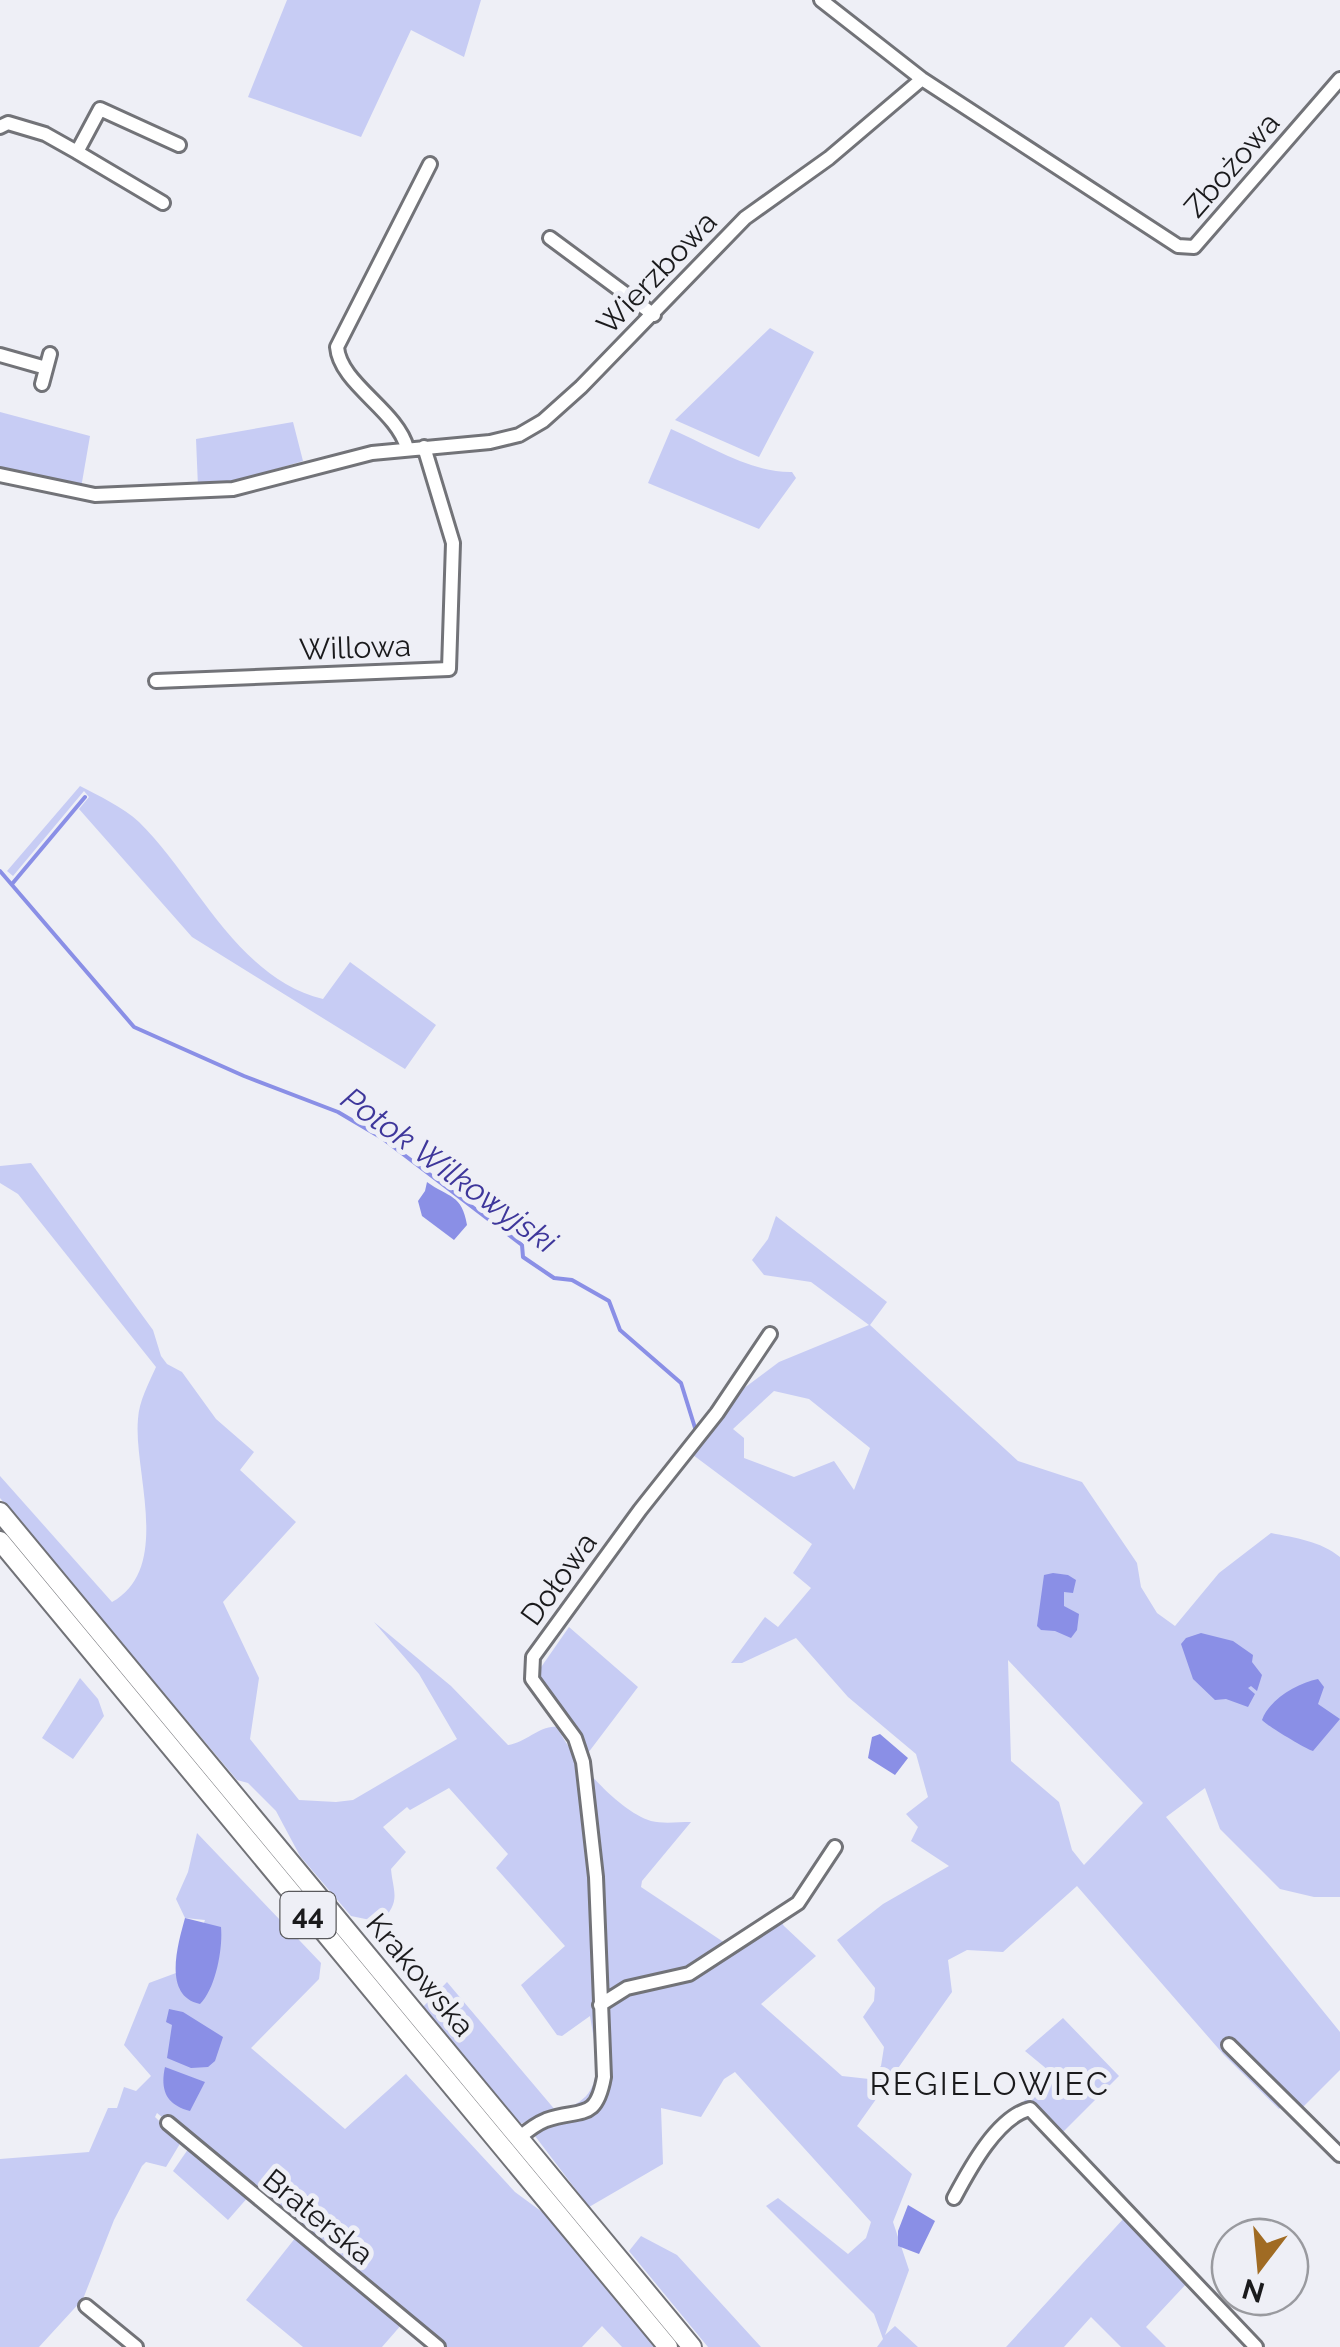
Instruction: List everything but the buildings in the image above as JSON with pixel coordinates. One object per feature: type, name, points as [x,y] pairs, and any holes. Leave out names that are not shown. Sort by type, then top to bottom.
[{"type":"main road","name":"Krakowska","points":[[0,1512],[692,2347]]},
{"type":"main road","name":"Krakowska","points":[[0,1541],[668,2347]]},
{"type":"street","points":[[821,0],[922,79]]},
{"type":"street","name":"Zbożowa","points":[[922,79],[1148,229],[1178,246],[1194,247],[1340,78]]},
{"type":"street","name":"Wierzbowa","points":[[0,474],[94,496],[233,489],[372,453],[490,442],[519,435],[556,410],[654,315],[745,218],[829,158],[922,79]]},
{"type":"street","points":[[77,152],[100,108],[179,146]]},
{"type":"street","points":[[0,127],[8,123],[45,134],[163,203]]},
{"type":"street","points":[[408,448],[399,428],[342,364],[337,347],[430,164]]},
{"type":"street","points":[[550,238],[654,315]]},
{"type":"street","points":[[0,355],[48,361],[42,384]]},
{"type":"street","name":"Willowa","points":[[156,681],[449,669],[453,543],[424,447]]},
{"type":"street","name":"Dołowa","points":[[519,2138],[546,2120],[587,2112],[595,2106],[604,2077],[596,1877],[583,1762],[574,1738],[532,1679],[530,1666],[640,1510],[717,1414],[770,1334]]},
{"type":"street","points":[[600,2005],[627,1988],[689,1974],[798,1903],[835,1846]]},
{"type":"street","points":[[1229,2045],[1340,2155]]},
{"type":"street","points":[[954,2198],[984,2146],[1016,2115],[1030,2109],[1256,2347]]},
{"type":"street","name":"Braterska","points":[[168,2123],[438,2347]]},
{"type":"street","points":[[86,2306],[136,2347]]},
{"type":"shaded area","points":[[287,0],[481,0],[464,57],[411,30],[361,137],[248,97]]},
{"type":"shaded area","points":[[770,328],[814,352],[759,457],[675,420]]},
{"type":"shaded area","points":[[0,412],[90,436],[81,488],[0,471]]},
{"type":"shaded area","points":[[293,422],[303,461],[232,482],[198,487],[196,439]]},
{"type":"shaded area","points":[[671,429],[745,463],[792,472],[796,478],[759,529],[648,483]]},
{"type":"shaded area","points":[[80,786],[139,822],[220,924],[266,971],[293,988],[323,999],[350,962],[436,1025],[405,1069],[192,937],[79,809],[89,797],[84,791],[13,876],[7,871]]},
{"type":"shaded area","points":[[31,1163],[153,1330],[167,1364],[182,1372],[216,1419],[254,1452],[240,1470],[296,1522],[223,1602],[259,1678],[250,1739],[299,1800],[353,1800],[457,1739],[419,1674],[374,1622],[451,1686],[508,1745],[557,1727],[585,1768],[624,1806],[651,1821],[691,1822],[641,1887],[725,1943],[775,1913],[816,1956],[761,2004],[842,2076],[869,2079],[881,2066],[884,2047],[863,2017],[874,2001],[875,1988],[837,1940],[883,1904],[949,1866],[911,1841],[918,1827],[906,1814],[928,1797],[916,1754],[848,1697],[796,1638],[742,1663],[731,1663],[765,1617],[778,1627],[811,1588],[793,1573],[812,1544],[689,1452],[712,1412],[779,1362],[869,1325],[811,1282],[764,1275],[752,1260],[768,1239],[776,1216],[887,1302],[870,1325],[1018,1461],[1082,1482],[1137,1563],[1141,1587],[1157,1613],[1175,1626],[1219,1573],[1271,1533],[1307,1541],[1340,1557],[1340,1897],[1314,1897],[1280,1889],[1220,1829],[1205,1788],[1166,1817],[1340,2032],[1340,2070],[1300,2110],[1282,2106],[1279,2109],[1224,2055],[1077,1886],[1003,1952],[967,1950],[948,1960],[952,1992],[857,2126],[912,2174],[893,2222],[909,2270],[885,2335],[895,2326],[918,2347],[877,2347],[883,2339],[874,2314],[766,2206],[778,2198],[848,2254],[866,2238],[871,2222],[735,2072],[724,2079],[701,2117],[661,2108],[663,2164],[589,2207],[535,2136],[554,2113],[520,2124],[420,2010],[447,1982],[556,2111],[585,2098],[592,2087],[596,2062],[590,2016],[562,2036],[557,2035],[521,1985],[565,1946],[496,1868],[508,1854],[449,1788],[410,1810],[407,1807],[383,1827],[406,1852],[391,1869],[394,1903],[380,1922],[351,1916],[300,1856],[276,1811],[248,1783],[237,1780],[0,1498],[0,1476],[112,1602],[130,1587],[141,1566],[146,1543],[139,1412],[156,1367],[18,1194],[0,1183],[0,1166]],"holes":[[[774,1391],[809,1399],[870,1448],[854,1490],[834,1461],[794,1477],[744,1458],[744,1438],[733,1429]],[[1008,1660],[1143,1803],[1084,1865],[1072,1850],[1059,1802],[1011,1761]]]},
{"type":"shaded area","points":[[0,1522],[684,2347],[677,2347],[0,1531]]},
{"type":"shaded area","points":[[569,1627],[638,1687],[588,1753],[537,1673]]},
{"type":"shaded area","points":[[80,1678],[98,1699],[104,1716],[73,1759],[42,1738]]},
{"type":"shaded area","points":[[197,1833],[321,1963],[319,1979],[251,2048],[345,2129],[406,2074],[515,2192],[553,2220],[656,2347],[622,2347],[602,2326],[582,2347],[444,2347],[409,2316],[382,2347],[303,2347],[246,2300],[296,2237],[249,2196],[228,2220],[173,2171],[193,2142],[157,2113],[155,2117],[181,2142],[166,2167],[146,2162],[142,2166],[114,2220],[83,2299],[39,2347],[0,2347],[0,2159],[89,2152],[108,2108],[117,2108],[124,2087],[136,2091],[151,2076],[124,2045],[149,1983],[176,1973],[180,1990],[205,1920],[185,1918],[176,1899],[188,1872]]},
{"type":"shaded area","points":[[1063,2018],[1119,2076],[1060,2135],[1021,2105],[1048,2070],[1025,2051]]},
{"type":"shaded area","points":[[1125,2217],[1188,2282],[1146,2327],[1166,2347],[1121,2347],[1091,2317],[1064,2347],[1006,2347]]},
{"type":"shaded area","points":[[641,2236],[677,2255],[761,2347],[708,2347],[629,2251]]},
{"type":"water","points":[[427,1182],[462,1207],[467,1225],[454,1240],[422,1216],[418,1201]]},
{"type":"water","points":[[1053,1573],[1076,1580],[1073,1593],[1064,1592],[1064,1606],[1079,1614],[1077,1630],[1071,1638],[1037,1626],[1044,1575]]},
{"type":"water","points":[[1201,1633],[1233,1641],[1253,1655],[1252,1662],[1262,1675],[1257,1691],[1248,1688],[1255,1694],[1248,1707],[1226,1699],[1215,1700],[1193,1679],[1181,1644]]},
{"type":"water","points":[[1318,1679],[1324,1687],[1318,1704],[1340,1719],[1313,1751],[1262,1720],[1285,1694]]},
{"type":"water","points":[[880,1734],[908,1758],[895,1775],[868,1758],[872,1737]]},
{"type":"water","points":[[185,1918],[221,1927],[217,1967],[200,2004],[188,1999],[177,1980],[177,1955]]},
{"type":"water","points":[[169,2009],[183,2012],[223,2037],[215,2061],[208,2067],[191,2068],[167,2058],[172,2025],[166,2022]]},
{"type":"water","points":[[165,2067],[205,2082],[190,2111],[170,2101],[163,2083]]},
{"type":"water","points":[[908,2205],[935,2221],[919,2254],[898,2246],[898,2231]]},
{"type":"waterway","points":[[12,884],[85,797]]},
{"type":"waterway","name":"Potok Wilkowyjski","points":[[0,871],[134,1027],[338,1112],[382,1138],[522,1245],[523,1257],[554,1278],[572,1280],[609,1301],[620,1330],[681,1383],[696,1431]]},
{"type":"district","name":"REGIELOWIEC","points":[[990,2084]]}]
